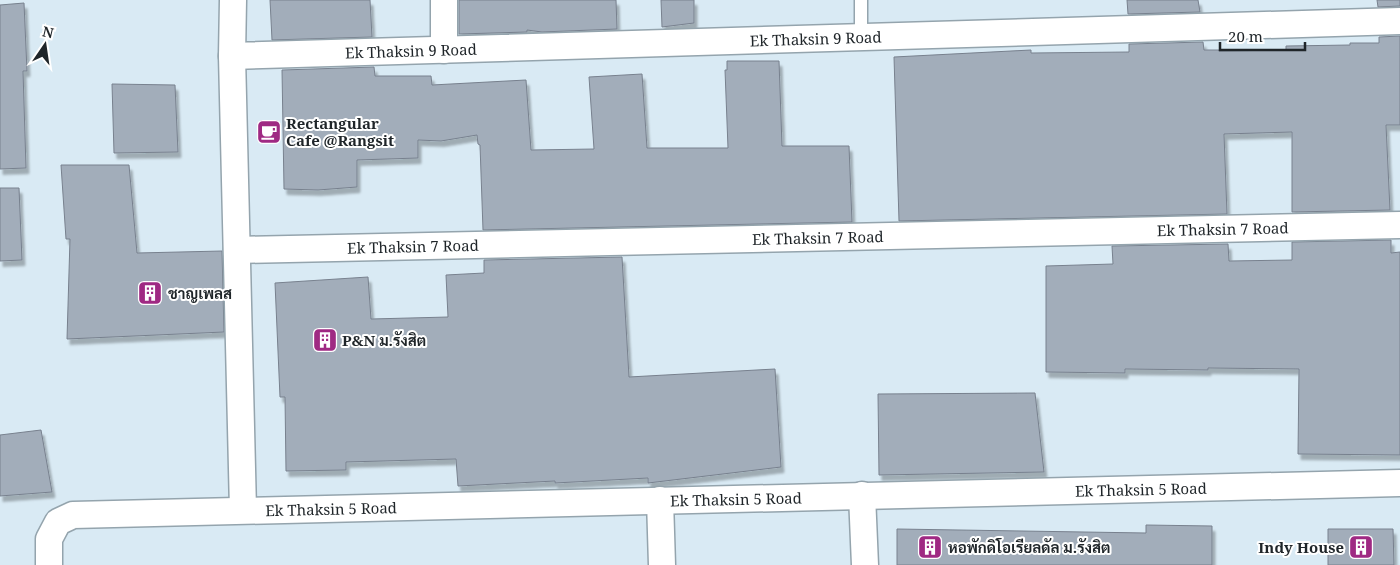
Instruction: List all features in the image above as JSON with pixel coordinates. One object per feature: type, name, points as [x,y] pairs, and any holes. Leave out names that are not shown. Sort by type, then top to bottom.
[{"type":"street","points":[[233,0],[232,56],[242,510]]},
{"type":"street","points":[[444,0],[444,50]]},
{"type":"street","name":"Ek Thaksin 9 Road","points":[[232,56],[1400,21]]},
{"type":"street","name":"Ek Thaksin 7 Road","points":[[237,250],[1400,225]]},
{"type":"street","name":"Ek Thaksin 5 Road","points":[[49,565],[49,540],[58,522],[72,515],[1400,483]]},
{"type":"street","points":[[862,495],[865,565]]},
{"type":"street","points":[[660,500],[662,565]]},
{"type":"lane","points":[[861,0],[861,37]]},
{"type":"building","points":[[270,0],[370,0],[372,37],[272,40]]},
{"type":"building","points":[[459,0],[616,0],[617,29],[542,32],[527,30],[527,32],[459,34]]},
{"type":"building","points":[[661,0],[694,0],[694,23],[662,27]]},
{"type":"building","points":[[1127,0],[1198,0],[1200,12],[1128,14]]},
{"type":"building","points":[[1377,0],[1400,0],[1400,6],[1378,7]]},
{"type":"building","points":[[24,3],[27,71],[23,71],[26,168],[0,169],[0,5]]},
{"type":"building","points":[[1400,36],[1400,125],[1386,125],[1390,210],[1292,212],[1292,132],[1224,134],[1227,214],[899,221],[894,57],[1031,50],[1031,53],[1129,52],[1129,44],[1203,42],[1204,50],[1286,50],[1286,46],[1379,43],[1379,37]]},
{"type":"building","points":[[727,61],[779,61],[782,146],[849,146],[852,222],[483,230],[480,145],[478,144],[477,135],[441,141],[418,140],[418,158],[357,160],[357,187],[318,190],[284,189],[282,70],[374,67],[375,76],[431,76],[432,85],[526,80],[531,150],[594,149],[589,77],[642,74],[647,148],[728,148],[725,70],[727,70]]},
{"type":"building","points":[[112,84],[175,85],[178,152],[114,153]]},
{"type":"building","name":"ชาญเพลส","points":[[61,165],[129,165],[137,253],[222,251],[224,332],[67,339],[70,239],[66,239]]},
{"type":"building","points":[[0,188],[19,188],[22,260],[0,261]]},
{"type":"building","points":[[1391,240],[1391,253],[1400,252],[1400,455],[1298,454],[1299,369],[1208,368],[1208,370],[1125,369],[1125,373],[1046,372],[1046,266],[1113,264],[1112,246],[1228,244],[1229,261],[1292,260],[1292,242]]},
{"type":"building","points":[[622,257],[629,377],[775,369],[781,467],[648,483],[648,478],[458,486],[456,459],[346,462],[346,470],[286,471],[285,397],[280,397],[275,283],[368,277],[371,319],[448,317],[446,275],[484,273],[484,260]]},
{"type":"building","points":[[1035,393],[1044,472],[879,475],[878,394]]},
{"type":"building","points":[[41,430],[52,492],[0,496],[0,435]]},
{"type":"building","points":[[1146,525],[1212,526],[1212,565],[897,565],[897,529],[1146,533]]},
{"type":"building","name":"Indy House","points":[[1328,529],[1393,529],[1394,565],[1328,565]]},
{"type":"place","name":"Rectangular Cafe @Rangsit","points":[[269,132]]},
{"type":"place","name":"ชาญเพลส","points":[[150,293]]},
{"type":"place","name":"P&N ม.รังสิต","points":[[325,340]]},
{"type":"place","name":"หอพักดิโอเรียลดัล ม.รังสิต","points":[[930,547]]},
{"type":"place","name":"Indy House","points":[[1361,547]]}]
